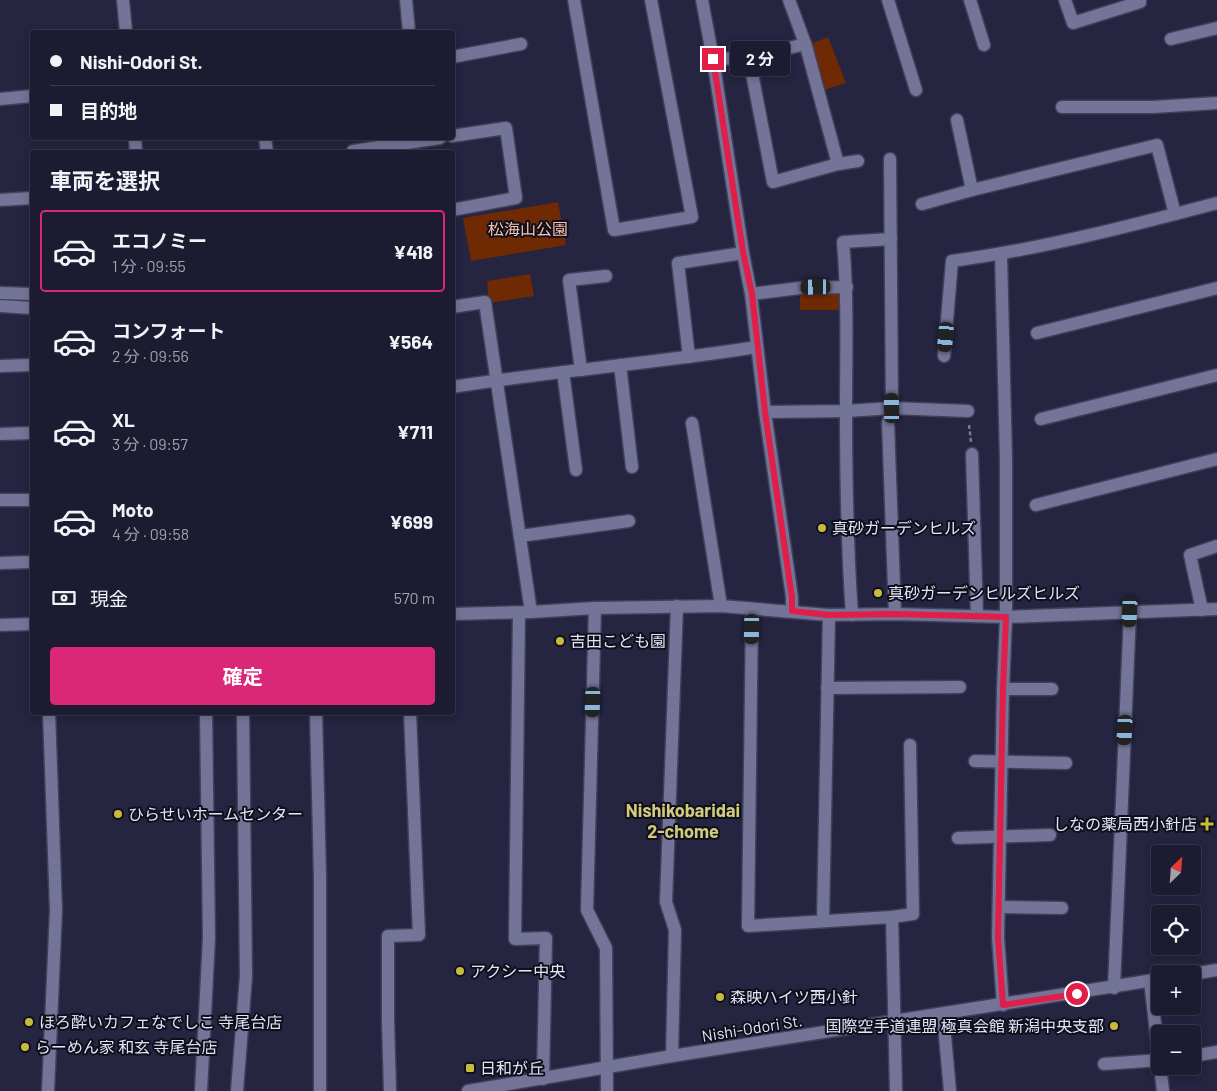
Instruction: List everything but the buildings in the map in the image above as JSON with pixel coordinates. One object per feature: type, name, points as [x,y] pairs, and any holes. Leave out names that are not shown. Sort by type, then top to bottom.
[{"type":"street","points":[[123,0],[126,30]]},
{"type":"street","points":[[406,0],[410,30]]},
{"type":"street","points":[[574,0],[614,230],[692,218],[651,0]]},
{"type":"street","points":[[702,0],[743,252],[752,294],[765,412],[792,598],[792,611]]},
{"type":"street","points":[[789,0],[805,44],[838,164]]},
{"type":"street","points":[[888,0],[916,90]]},
{"type":"street","points":[[970,0],[984,45]]},
{"type":"street","points":[[1065,0],[1073,23],[1140,2],[1140,0]]},
{"type":"street","points":[[1171,39],[1217,28]]},
{"type":"street","points":[[455,56],[521,44]]},
{"type":"street","points":[[713,59],[749,58],[805,44]]},
{"type":"street","points":[[749,58],[773,182],[838,164],[858,161]]},
{"type":"street","points":[[0,98],[30,96]]},
{"type":"street","points":[[1062,107],[1153,107],[1217,103]]},
{"type":"street","points":[[957,120],[972,190]]},
{"type":"street","points":[[455,136],[506,128],[516,198],[455,209]]},
{"type":"street","points":[[359,150],[415,140]]},
{"type":"street","points":[[922,204],[1157,145],[1175,214]]},
{"type":"street","points":[[890,159],[892,408],[888,422],[895,614]]},
{"type":"street","points":[[0,200],[30,198]]},
{"type":"street","points":[[944,356],[952,261],[1001,254],[1175,214],[1217,202]]},
{"type":"street","points":[[852,615],[848,559],[847,287],[844,242],[891,239]]},
{"type":"street","points":[[689,358],[678,263],[743,252]]},
{"type":"street","points":[[1001,254],[1006,460],[1006,617],[998,937],[1003,1005]]},
{"type":"street","points":[[581,370],[569,280],[606,276]]},
{"type":"street","points":[[752,294],[800,288],[847,287]]},
{"type":"street","points":[[1037,333],[1217,288]]},
{"type":"street","points":[[0,293],[30,294]]},
{"type":"street","points":[[455,307],[485,302],[520,536],[525,612],[514,939],[546,938],[543,1079]]},
{"type":"street","points":[[0,306],[30,308]]},
{"type":"street","points":[[455,387],[496,380],[689,358],[757,347]]},
{"type":"street","points":[[0,366],[30,364]]},
{"type":"street","points":[[620,365],[632,467]]},
{"type":"street","points":[[563,372],[576,470]]},
{"type":"street","points":[[1041,419],[1217,375]]},
{"type":"street","points":[[765,412],[846,411],[892,408],[968,411]]},
{"type":"street","points":[[692,423],[721,606]]},
{"type":"street","points":[[0,434],[30,433]]},
{"type":"street","points":[[972,454],[977,616]]},
{"type":"street","points":[[1036,505],[1217,459]]},
{"type":"street","points":[[0,500],[30,500]]},
{"type":"street","points":[[520,536],[628,521]]},
{"type":"street","points":[[1202,610],[1190,555],[1217,546]]},
{"type":"street","points":[[0,564],[30,562]]},
{"type":"street","points":[[672,1056],[675,930],[666,902],[677,606]]},
{"type":"street","points":[[455,614],[595,608],[721,606],[829,615],[895,614],[1006,617],[1217,609]]},
{"type":"street","points":[[595,608],[587,910],[606,948],[607,1091]]},
{"type":"street","points":[[752,609],[748,926],[913,914],[910,745]]},
{"type":"street","points":[[1114,988],[1130,612]]},
{"type":"street","points":[[823,921],[829,615]]},
{"type":"street","points":[[0,625],[30,624]]},
{"type":"street","points":[[827,688],[960,687]]},
{"type":"street","points":[[1003,689],[1052,689]]},
{"type":"street","points":[[48,1091],[56,910],[49,715]]},
{"type":"street","points":[[201,1091],[209,938],[206,715]]},
{"type":"street","points":[[237,1091],[246,976],[243,715]]},
{"type":"street","points":[[316,715],[320,877],[320,1091]]},
{"type":"street","points":[[390,1091],[388,936],[419,935],[410,715]]},
{"type":"street","points":[[975,761],[1066,763]]},
{"type":"street","points":[[958,838],[1050,836]]},
{"type":"street","points":[[999,907],[1062,908]]},
{"type":"street","points":[[892,917],[896,1091]]},
{"type":"street","points":[[1201,973],[1217,970]]},
{"type":"street","name":"Nishi-Odori St.","points":[[468,1091],[672,1056],[1151,981]]},
{"type":"street","points":[[943,1014],[950,1091]]},
{"type":"street","points":[[1201,1055],[1217,1052]]},
{"type":"street","points":[[1104,1064],[1151,1061]]},
{"type":"street","points":[[1161,1075],[1163,1091]]},
{"type":"path","points":[[968,411],[972,454]]},
{"type":"green space","points":[[828,37],[846,83],[818,92],[806,46]]},
{"type":"green space","name":"松海山公園","points":[[558,202],[566,245],[471,261],[463,218]]},
{"type":"green space","points":[[530,274],[534,296],[489,303],[487,281]]},
{"type":"green space","points":[[847,287],[847,310],[800,310],[800,288]]},
{"type":"place","name":"真砂ガーデンヒルズ","points":[[822,528]]},
{"type":"place","name":"真砂ガーデンヒルズヒルズ","points":[[878,593]]},
{"type":"place","name":"吉田こども園","points":[[560,641]]},
{"type":"place","name":"ひらせいホームセンター","points":[[118,814]]},
{"type":"place","name":"しなの薬局西小針店","points":[[1207,824]]},
{"type":"place","name":"アクシー中央","points":[[460,971]]},
{"type":"place","name":"森映ハイツ西小針","points":[[720,997]]},
{"type":"place","name":"ほろ酔いカフェなでしこ 寺尾台店","points":[[29,1022]]},
{"type":"place","name":"国際空手道連盟 極真会館 新潟中央支部","points":[[1114,1026]]},
{"type":"place","name":"らーめん家 和玄 寺尾台店","points":[[25,1047]]},
{"type":"place","name":"日和が丘","points":[[470,1068]]},
{"type":"district","name":"Nishikobaridai 2-chome","points":[[683,821]]},
{"type":"route","points":[[713,59],[743,252],[752,294],[765,412],[792,598],[792,611],[829,615],[895,614],[1006,617],[998,937],[1003,1005],[1077,994]]}]
